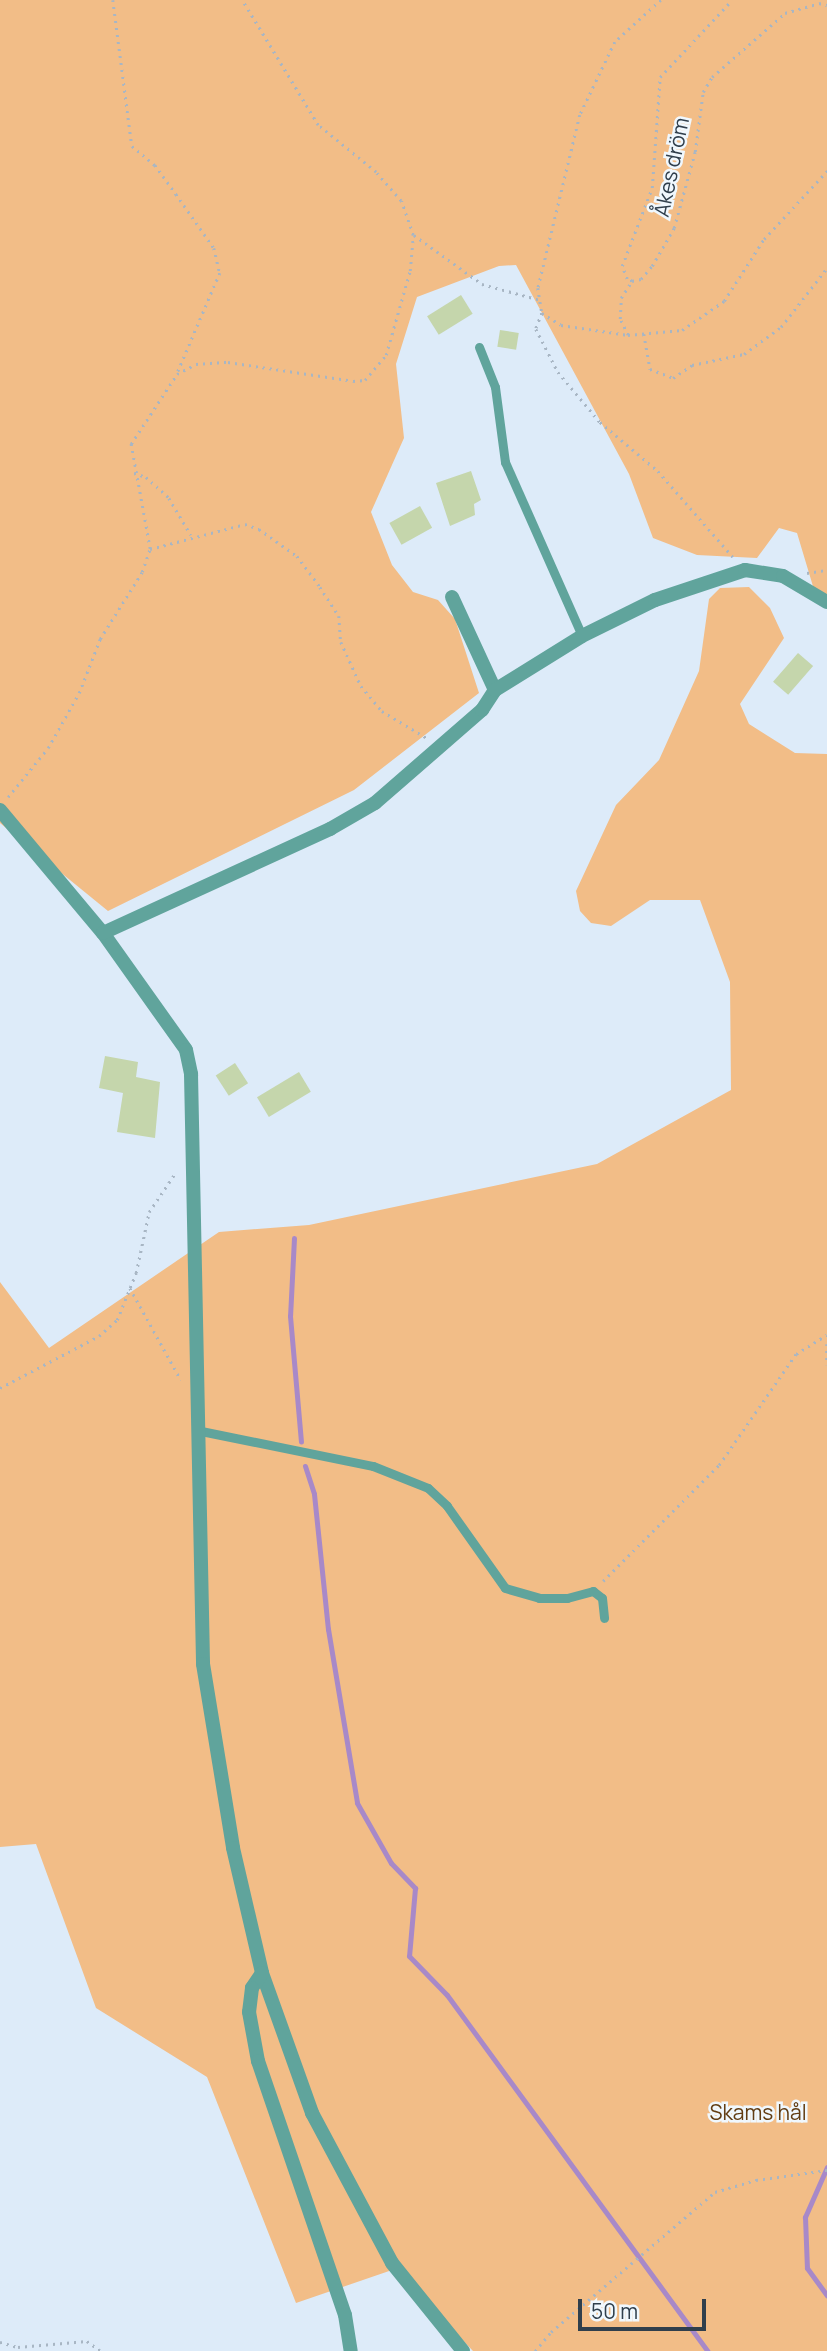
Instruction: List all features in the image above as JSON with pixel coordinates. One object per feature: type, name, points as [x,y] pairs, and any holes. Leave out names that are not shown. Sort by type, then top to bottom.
[{"type":"street","points":[[103,933],[330,829],[375,803],[482,710],[495,690],[582,636],[655,600],[744,570],[783,576],[827,602]]},
{"type":"street","points":[[452,597],[495,690]]},
{"type":"street","points":[[0,807],[103,933],[186,1049],[192,1156],[195,1430],[203,1664],[233,1848],[262,1973],[312,2113],[350,2190],[392,2263],[463,2351]]},
{"type":"street","points":[[262,1973],[252,1988],[249,2012],[258,2061],[345,2315],[351,2351]]},
{"type":"lane","points":[[479,347],[495,387],[505,462],[582,636]]},
{"type":"lane","points":[[195,1430],[384,1470],[428,1488],[447,1506],[505,1588],[539,1598],[567,1598],[593,1591],[603,1598],[604,1618]]},
{"type":"path","points":[[0,807],[48,748],[79,693],[100,639],[142,572],[150,549],[134,473],[131,444],[177,374],[220,273],[214,248],[155,166],[132,146],[113,0]]},
{"type":"path","points":[[177,374],[196,364],[228,362],[365,380],[386,355],[410,271],[413,235],[401,201],[384,182],[318,125],[242,0]]},
{"type":"path","points":[[661,0],[615,42],[592,86],[537,288],[542,313],[536,329],[558,372],[600,422],[657,471],[744,570]]},
{"type":"path","name":"Åkes dröm","points":[[732,0],[660,77],[652,188],[622,266],[627,279],[632,281],[641,279],[652,266],[674,228],[695,152],[703,92],[712,77],[785,13],[819,3],[827,5]]},
{"type":"path","points":[[542,313],[561,325],[595,326],[628,335],[682,330],[724,301],[764,239],[827,170]]},
{"type":"path","points":[[413,235],[482,284],[540,300]]},
{"type":"path","points":[[644,334],[650,369],[673,378],[692,365],[744,354],[781,327],[827,268]]},
{"type":"path","points":[[628,335],[620,319],[621,298],[632,281]]},
{"type":"path","points":[[134,473],[146,477],[169,498],[191,535]]},
{"type":"path","points":[[150,549],[191,535],[245,524],[259,529],[298,556],[339,617],[341,642],[361,686],[382,711],[439,746]]},
{"type":"path","points":[[0,1388],[99,1336],[117,1320],[131,1288],[149,1212],[192,1156]]},
{"type":"path","points":[[131,1288],[182,1382]]},
{"type":"path","points":[[593,1591],[719,1465],[796,1354],[827,1335]]},
{"type":"path","points":[[827,1344],[827,1365]]},
{"type":"path","points":[[535,2351],[551,2332],[630,2269],[715,2192],[756,2180],[813,2175],[827,2170]]},
{"type":"path","points":[[0,2342],[18,2347],[87,2341],[101,2351]]},
{"type":"green space","points":[[0,0],[827,0],[827,599],[815,593],[797,533],[779,528],[757,558],[697,555],[653,538],[629,474],[516,265],[499,266],[417,297],[396,364],[404,438],[371,512],[392,565],[413,592],[438,600],[455,619],[479,693],[354,790],[108,911],[0,823]]},
{"type":"green space","name":"Skams hål","points":[[749,587],[770,608],[784,638],[740,704],[749,724],[795,753],[827,754],[827,2351],[473,2351],[395,2269],[296,2303],[207,2077],[96,2008],[36,1844],[0,1847],[0,1282],[49,1348],[219,1232],[309,1225],[597,1164],[731,1090],[730,982],[700,900],[650,900],[611,926],[591,923],[580,911],[576,891],[616,805],[659,760],[699,671],[709,599],[720,588]]},
{"type":"building","points":[[461,295],[473,314],[439,335],[427,316]]},
{"type":"building","points":[[500,330],[519,333],[516,350],[497,347]]},
{"type":"building","points":[[471,471],[481,500],[474,504],[475,515],[450,526],[436,483]]},
{"type":"building","points":[[420,506],[432,528],[402,545],[389,523]]},
{"type":"building","points":[[798,653],[813,666],[788,695],[773,682]]},
{"type":"building","points":[[105,1056],[138,1062],[136,1077],[160,1082],[155,1138],[117,1132],[123,1093],[99,1088]]},
{"type":"building","points":[[235,1063],[248,1083],[229,1096],[216,1076]]},
{"type":"building","points":[[299,1072],[311,1092],[269,1117],[257,1097]]},
{"type":"waterway","points":[[294,1238],[290,1316],[301,1442]]},
{"type":"waterway","points":[[305,1466],[314,1494],[328,1629],[357,1803],[391,1863],[415,1888],[409,1956],[447,1995],[708,2351]]},
{"type":"waterway","points":[[827,2167],[805,2217],[807,2268],[827,2296]]}]
